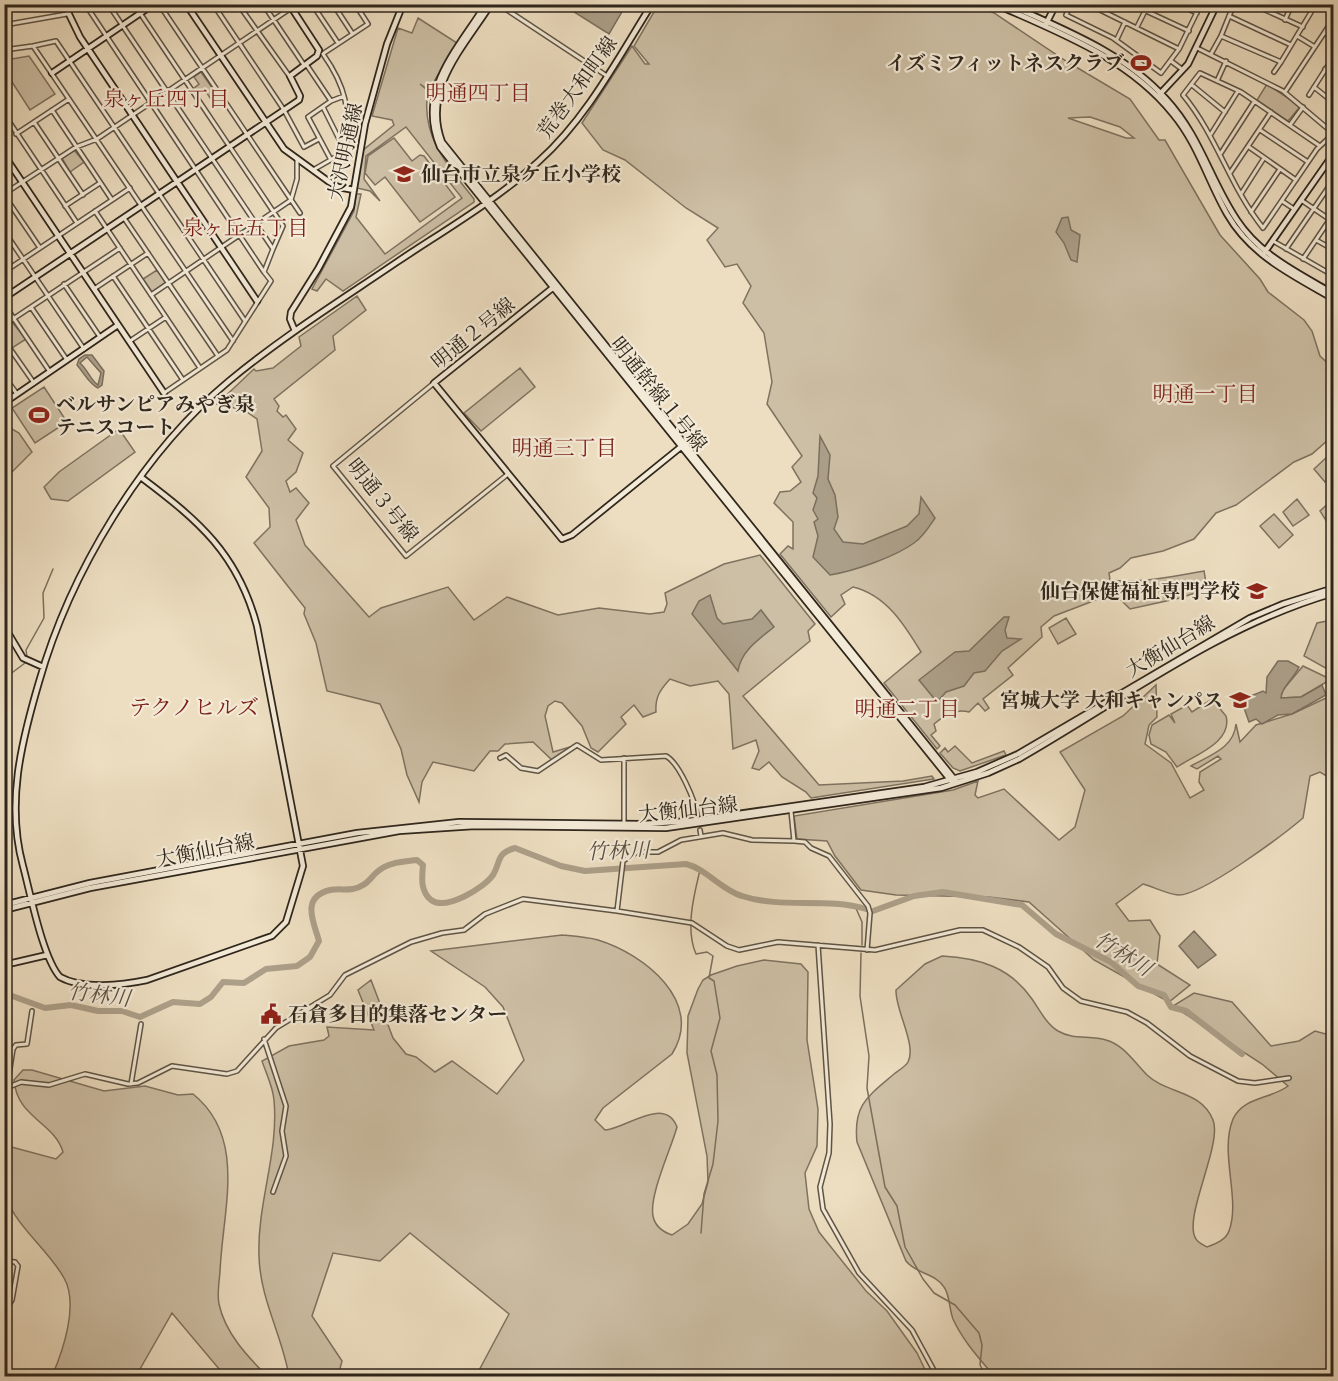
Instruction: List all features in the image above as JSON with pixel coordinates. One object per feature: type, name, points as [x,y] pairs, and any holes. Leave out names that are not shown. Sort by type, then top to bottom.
[{"type":"street","points":[[64,4],[67,14],[88,49],[257,301]]},
{"type":"street","points":[[4,156],[164,393],[218,356],[233,341],[271,281],[85,4]]},
{"type":"street","points":[[108,4],[273,249]]},
{"type":"street","points":[[134,4],[283,226],[264,272]]},
{"type":"street","points":[[52,73],[154,4]]},
{"type":"street","points":[[159,4],[300,213]]},
{"type":"street","points":[[186,4],[284,150],[338,187],[354,190]]},
{"type":"street","points":[[213,4],[284,110],[304,147],[319,139]]},
{"type":"street","points":[[4,298],[300,98],[290,77],[238,4]]},
{"type":"street","points":[[263,4],[331,101]]},
{"type":"street","points":[[312,4],[338,43]]},
{"type":"street","points":[[333,4],[353,34]]},
{"type":"street","points":[[290,77],[321,53],[368,24],[355,4]]},
{"type":"street","name":"大沢明通線","points":[[296,331],[290,319],[291,312],[318,270],[351,207],[365,124],[387,44],[403,4]]},
{"type":"street","name":"明通幹線１号線","points":[[488,4],[438,90],[435,118],[442,142],[449,154],[954,782]]},
{"type":"street","points":[[498,4],[607,76]]},
{"type":"street","name":"荒巻大和町線","points":[[47,955],[15,836],[14,802],[22,747],[43,667],[83,572],[110,525],[142,478],[207,400],[296,331],[486,202],[525,173],[557,143],[607,76],[652,4]]},
{"type":"street","points":[[995,4],[1046,25]]},
{"type":"street","points":[[1008,4],[1119,64],[1160,95],[1192,141],[1234,225],[1263,253],[1334,299]]},
{"type":"street","points":[[1046,25],[1056,4]]},
{"type":"street","points":[[1071,4],[1066,15],[1116,40],[1161,73],[1179,49],[1201,4]]},
{"type":"street","points":[[1088,4],[1179,49]]},
{"type":"street","points":[[1131,4],[1189,31]]},
{"type":"street","points":[[1177,4],[1197,14]]},
{"type":"street","points":[[1160,95],[1183,70],[1197,48],[1217,4]]},
{"type":"street","points":[[1211,54],[1233,6],[1227,4]]},
{"type":"street","points":[[1252,4],[1302,27]]},
{"type":"street","points":[[1285,20],[1292,4]]},
{"type":"street","points":[[1274,72],[1316,4]]},
{"type":"street","points":[[40,248],[4,195],[76,147],[97,139],[292,6],[343,84],[349,117],[346,151],[313,170]]},
{"type":"street","points":[[1137,27],[1145,11]]},
{"type":"street","points":[[4,25],[67,14]]},
{"type":"street","points":[[1229,16],[1291,45]]},
{"type":"street","points":[[1285,93],[1334,18]]},
{"type":"street","points":[[1116,40],[1125,22]]},
{"type":"street","points":[[1324,32],[1334,38]]},
{"type":"street","points":[[1221,36],[1281,62]]},
{"type":"street","points":[[1297,36],[1315,47]]},
{"type":"street","points":[[4,40],[11,49],[56,41],[245,321]]},
{"type":"street","points":[[33,46],[233,341]]},
{"type":"street","points":[[1197,48],[1226,60],[1285,93],[1333,133],[1308,162],[1263,228],[1240,195],[1211,134],[1183,95],[1200,74],[1238,91],[1320,146]]},
{"type":"street","points":[[1309,96],[1334,56]]},
{"type":"street","points":[[1217,81],[1226,60]]},
{"type":"street","points":[[1172,61],[1183,70]]},
{"type":"street","points":[[1326,69],[1334,75]]},
{"type":"street","points":[[1192,85],[1225,112]]},
{"type":"street","points":[[1314,87],[1334,104]]},
{"type":"street","points":[[1211,134],[1238,91]]},
{"type":"street","points":[[331,160],[308,117],[331,101],[345,96]]},
{"type":"street","points":[[16,134],[69,99]]},
{"type":"street","points":[[1221,153],[1254,102]]},
{"type":"street","points":[[323,106],[339,139],[347,140]]},
{"type":"street","points":[[1290,125],[1303,107]]},
{"type":"street","points":[[52,110],[112,200]]},
{"type":"street","points":[[1230,173],[1271,112]]},
{"type":"street","points":[[5,117],[77,223]]},
{"type":"street","points":[[34,122],[83,195]]},
{"type":"street","points":[[1260,130],[1308,162]]},
{"type":"street","points":[[1249,147],[1296,180]]},
{"type":"street","points":[[1263,253],[1334,153]]},
{"type":"street","points":[[1240,195],[1264,158]]},
{"type":"street","points":[[151,295],[291,200],[297,179],[297,159]]},
{"type":"street","points":[[1251,213],[1280,169]]},
{"type":"street","points":[[1287,249],[1334,179]]},
{"type":"street","points":[[65,206],[100,183]]},
{"type":"street","points":[[5,270],[130,188]]},
{"type":"street","points":[[1301,199],[1329,219]]},
{"type":"street","points":[[1282,201],[1294,209]]},
{"type":"street","points":[[95,211],[200,368]]},
{"type":"street","points":[[1303,259],[1334,213]]},
{"type":"street","points":[[124,218],[218,356]]},
{"type":"street","points":[[4,231],[84,349]]},
{"type":"street","points":[[1316,240],[1333,249]]},
{"type":"street","points":[[1272,241],[1334,276]]},
{"type":"street","points":[[4,325],[120,248]]},
{"type":"street","points":[[94,289],[148,253]]},
{"type":"street","points":[[1263,253],[1334,294]]},
{"type":"street","points":[[113,276],[183,380]]},
{"type":"street","points":[[64,284],[100,337]]},
{"type":"street","name":"明通２号線","points":[[555,286],[434,383],[559,537],[565,539],[683,445]]},
{"type":"street","points":[[4,304],[50,372]]},
{"type":"street","points":[[31,307],[67,360]]},
{"type":"street","points":[[130,342],[166,317]]},
{"type":"street","points":[[4,403],[118,325]]},
{"type":"street","points":[[4,340],[34,383]]},
{"type":"street","points":[[4,376],[17,394]]},
{"type":"street","name":"明通３号線","points":[[434,383],[333,466],[362,502],[406,556],[508,474]]},
{"type":"street","points":[[4,965],[47,955],[56,973],[69,982],[127,984],[147,980],[267,939],[277,933],[286,922],[303,873],[257,626],[248,596],[232,564],[211,535],[190,515],[142,478]]},
{"type":"street","name":"大衡仙台線","points":[[299,846],[423,829],[475,826],[666,828],[791,811],[954,782],[1019,759],[1256,620],[1334,591]]},
{"type":"street","points":[[4,626],[23,658],[43,667]]},
{"type":"street","points":[[500,758],[506,755],[521,768],[538,771],[577,745],[601,760],[660,755],[670,758],[695,802],[697,815]]},
{"type":"street","points":[[624,758],[624,824]]},
{"type":"street","name":"大衡仙台線","points":[[4,905],[396,827],[459,822],[624,824],[689,821],[954,782]]},
{"type":"street","points":[[791,811],[794,842]]},
{"type":"street","points":[[700,830],[701,836]]},
{"type":"street","points":[[617,911],[622,866],[631,854],[658,852],[681,840],[732,833],[752,840],[805,842],[811,848],[828,854],[867,906],[870,913],[867,950]]},
{"type":"street","name":"大衡仙台線","points":[[4,910],[32,899]]},
{"type":"street","points":[[6,1088],[21,1082],[49,1085],[85,1074],[130,1084],[138,1083],[172,1066],[227,1074],[237,1071],[276,1028],[330,995],[345,975],[353,970],[411,942],[442,933],[464,930],[506,904],[523,899],[692,923],[736,950],[774,942],[875,950],[960,930],[982,930],[1019,946],[1048,967],[1063,988],[1081,1001],[1127,1012],[1147,1023],[1190,1056],[1238,1082],[1255,1083],[1289,1078]]},
{"type":"street","points":[[818,945],[830,1124],[829,1153],[820,1187],[821,1204],[859,1273],[912,1330],[937,1377]]},
{"type":"street","points":[[6,1088],[13,1049],[16,1045],[27,1044],[32,1011]]},
{"type":"street","points":[[130,1084],[141,1024]]},
{"type":"street","points":[[264,1039],[286,1106],[282,1131],[286,1156],[273,1192]]},
{"type":"street","points":[[4,1141],[4,1159]]},
{"type":"street","points":[[4,1262],[15,1262],[18,1266],[12,1300],[4,1313]]},
{"type":"shaded area","points":[[904,4],[928,10],[922,5],[978,5],[1130,99],[1159,140],[1165,140],[1220,235],[1260,279],[1268,292],[1304,320],[1312,331],[1320,356],[1333,368],[1333,423],[1329,439],[1312,454],[1294,462],[1236,505],[1216,513],[1194,539],[1163,551],[1131,558],[1120,568],[1109,573],[1110,580],[1133,581],[1204,571],[1207,589],[1180,598],[1130,609],[1114,593],[1054,616],[1041,627],[1042,637],[1008,668],[1013,675],[983,699],[989,708],[985,711],[978,703],[969,712],[959,711],[950,714],[934,724],[936,731],[931,735],[940,746],[937,749],[884,683],[921,652],[901,621],[885,604],[865,591],[853,587],[841,595],[845,604],[831,617],[780,554],[788,546],[793,549],[793,522],[774,503],[780,492],[790,491],[801,482],[792,467],[802,456],[767,404],[772,382],[764,333],[743,303],[751,286],[737,264],[725,267],[707,240],[718,228],[686,208],[625,160],[603,150],[582,123],[632,46],[645,64],[649,64],[634,46],[658,5]],"holes":[[[1090,117],[1120,127],[1134,138],[1126,138],[1068,118]]]},
{"type":"shaded area","points":[[563,5],[626,5],[609,34]]},
{"type":"shaded area","points":[[418,18],[457,43],[429,90],[420,84],[428,91],[428,122],[438,150],[474,202],[343,291],[326,279],[317,291],[312,289],[354,211],[356,194],[361,194],[356,217],[385,254],[462,198],[406,127],[366,156],[364,179],[380,201],[370,191],[357,188],[362,151],[394,125],[392,120],[372,116],[398,28],[412,33]]},
{"type":"shaded area","points":[[29,56],[55,94],[30,110],[5,71],[6,60]]},
{"type":"shaded area","points":[[201,72],[218,96],[212,101],[205,90],[197,95],[193,89],[199,84],[194,77]]},
{"type":"shaded area","points":[[1267,84],[1298,105],[1299,108],[1288,121],[1257,100]]},
{"type":"shaded area","points":[[394,138],[412,161],[420,155],[424,156],[455,197],[420,222],[385,177],[375,185],[365,173],[368,156]]},
{"type":"shaded area","points":[[74,150],[84,162],[70,172],[62,158]]},
{"type":"shaded area","points":[[1068,217],[1071,230],[1080,235],[1077,262],[1071,260],[1064,243],[1056,232],[1062,218]]},
{"type":"shaded area","points":[[157,270],[166,282],[152,292],[143,279]]},
{"type":"shaded area","points":[[357,296],[366,310],[333,336],[335,350],[274,399],[279,406],[277,411],[283,417],[286,415],[296,429],[288,440],[303,453],[296,472],[286,481],[290,492],[296,488],[309,503],[296,520],[305,545],[369,617],[381,608],[448,587],[474,620],[507,597],[558,615],[599,608],[650,614],[664,612],[667,604],[665,593],[724,564],[760,555],[815,624],[808,631],[810,641],[743,696],[819,785],[903,781],[932,776],[934,779],[811,798],[806,792],[782,777],[769,762],[759,770],[752,768],[759,751],[756,740],[733,749],[729,694],[718,681],[690,686],[670,679],[659,694],[656,712],[643,717],[634,705],[621,717],[626,724],[598,752],[591,748],[582,726],[562,703],[555,701],[548,706],[545,716],[553,752],[570,747],[552,760],[533,742],[505,744],[498,751],[490,751],[474,771],[433,762],[422,782],[419,802],[407,775],[401,749],[380,704],[327,691],[316,643],[304,614],[305,608],[254,543],[270,527],[269,508],[246,477],[262,451],[257,419],[244,410],[217,404],[254,369],[256,371],[273,368],[301,346],[299,337]]},
{"type":"shaded area","points":[[12,322],[26,339],[12,348],[5,337],[4,327]]},
{"type":"shaded area","points":[[85,355],[92,355],[104,371],[102,385],[98,388],[89,381],[77,365],[79,359]],"holes":[[[87,357],[101,373],[98,385],[80,363]]]},
{"type":"shaded area","points":[[520,368],[535,387],[481,431],[464,413]]},
{"type":"shaded area","name":"ベルサンピアみやぎ泉 テニスコート","points":[[44,387],[67,422],[35,443],[12,408]]},
{"type":"shaded area","points":[[5,425],[19,433],[32,452],[5,479]]},
{"type":"shaded area","points":[[119,429],[135,452],[68,501],[51,499],[44,487],[59,472]]},
{"type":"shaded area","points":[[820,436],[830,455],[828,479],[835,495],[838,517],[834,529],[843,542],[863,544],[907,526],[919,514],[921,497],[935,518],[926,532],[914,543],[885,558],[862,567],[830,575],[813,557],[818,536],[814,522],[818,519],[813,510],[817,498],[813,493],[818,476]]},
{"type":"shaded area","points":[[1329,455],[1333,460],[1333,477],[1325,482],[1314,469]]},
{"type":"shaded area","points":[[1297,499],[1309,515],[1293,526],[1283,512]]},
{"type":"shaded area","points":[[1333,499],[1334,530],[1332,530],[1320,511]]},
{"type":"shaded area","points":[[1274,514],[1293,535],[1279,548],[1260,526]]},
{"type":"shaded area","points":[[710,595],[717,618],[723,624],[752,619],[761,610],[774,627],[746,652],[738,671],[692,614],[699,601]]},
{"type":"shaded area","points":[[1004,617],[1009,617],[1005,630],[1007,638],[1021,639],[1002,651],[985,671],[974,673],[964,686],[946,692],[937,702],[919,680],[955,652],[969,651]]},
{"type":"shaded area","points":[[1066,618],[1076,634],[1058,644],[1049,628]]},
{"type":"shaded area","points":[[1333,620],[1333,661],[1329,670],[1304,656],[1317,623]]},
{"type":"shaded area","points":[[1278,661],[1288,661],[1299,667],[1283,690],[1281,698],[1301,697],[1322,685],[1326,695],[1292,714],[1278,715],[1262,724],[1256,719],[1249,722],[1243,705],[1248,697],[1263,691],[1266,693],[1267,677]]},
{"type":"shaded area","points":[[1303,666],[1328,678],[1328,681],[1301,697],[1281,698],[1282,691]]},
{"type":"shaded area","points":[[1156,685],[1157,717],[1149,725],[1145,744],[1171,763],[1190,798],[1204,790],[1199,782],[1200,772],[1221,759],[1218,756],[1197,769],[1191,766],[1226,745],[1231,739],[1236,724],[1240,742],[1256,725],[1292,714],[1326,698],[1334,699],[1333,780],[1320,772],[1310,776],[1303,818],[1242,863],[1205,886],[1178,895],[1143,884],[1116,904],[1129,921],[1150,920],[1160,936],[1157,964],[1190,985],[1169,1002],[1094,960],[1029,902],[989,897],[896,895],[861,890],[835,856],[827,841],[797,839],[794,816],[953,790],[978,781],[975,795],[978,798],[1004,789],[1059,840],[1075,827],[1085,790],[1060,752],[1123,716]]},
{"type":"shaded area","points":[[1212,699],[1226,716],[1227,725],[1224,733],[1211,747],[1177,767],[1166,752],[1151,744],[1149,735],[1152,725],[1169,715],[1175,723],[1171,714],[1187,705],[1192,712]]},
{"type":"shaded area","points":[[955,746],[972,763],[1004,751],[1006,755],[960,771],[953,768],[940,753],[945,748],[948,752]]},
{"type":"shaded area","points":[[1194,931],[1216,955],[1198,968],[1179,946]]},
{"type":"shaded area","points":[[562,935],[598,940],[634,956],[665,983],[675,999],[681,1016],[680,1035],[672,1054],[603,1108],[595,1120],[605,1130],[654,1114],[664,1114],[671,1118],[677,1127],[657,1184],[653,1216],[658,1226],[672,1235],[688,1224],[702,1204],[708,1182],[707,1156],[687,1053],[688,1016],[698,989],[703,980],[711,975],[764,960],[801,964],[808,972],[807,1040],[818,1109],[817,1146],[805,1173],[809,1209],[819,1232],[866,1291],[887,1311],[917,1353],[928,1376],[476,1376],[509,1314],[410,1233],[380,1261],[333,1253],[312,1316],[342,1361],[338,1376],[289,1376],[260,1272],[259,1236],[275,1120],[271,1085],[262,1061],[289,1046],[324,1040],[329,1036],[327,1027],[374,1030],[358,990],[371,980],[393,1038],[406,1054],[416,1057],[435,1072],[452,1061],[497,1094],[524,1060],[503,1007],[485,987],[431,951]]},
{"type":"shaded area","points":[[942,956],[981,962],[1004,972],[1023,988],[1054,1028],[1070,1036],[1112,1042],[1155,1081],[1192,1098],[1208,1110],[1215,1131],[1194,1215],[1193,1229],[1197,1240],[1207,1247],[1225,1237],[1232,1218],[1228,1146],[1233,1119],[1243,1106],[1288,1086],[1262,1064],[1173,1006],[1194,993],[1232,1002],[1271,1046],[1299,1041],[1315,1031],[1333,1036],[1333,1376],[994,1376],[957,1327],[944,1287],[936,1279],[915,1269],[906,1261],[857,1142],[857,1119],[864,1102],[906,1065],[910,1055],[910,1046],[896,990],[925,964]]},
{"type":"shaded area","points":[[23,1070],[32,1070],[104,1091],[145,1086],[178,1095],[193,1094],[210,1112],[221,1132],[228,1177],[218,1288],[219,1304],[232,1335],[267,1376],[225,1376],[172,1313],[136,1376],[52,1376],[68,1327],[70,1301],[68,1289],[64,1278],[50,1258],[17,1219],[5,1196],[4,1145],[56,1159],[63,1152],[52,1133],[28,1112],[17,1093],[14,1080]]},
{"type":"waterway","points":[[27,657],[26,650],[44,618],[43,593],[53,569]]},
{"type":"waterway","points":[[4,683],[9,675],[25,663]]},
{"type":"waterway","name":"竹林川","points":[[4,993],[45,1008],[71,1005],[98,1011],[122,1011],[140,1017],[173,1002],[200,1004],[211,997],[223,982],[244,983],[266,969],[297,966],[310,957],[319,941],[312,919],[312,904],[321,893],[359,887],[386,866],[417,860],[423,865],[422,884],[427,896],[438,903],[446,903],[482,886],[493,875],[502,855],[515,848],[561,866],[585,871],[686,864],[701,870],[734,893],[757,900],[835,904],[866,909]]},
{"type":"waterway","points":[[700,870],[695,890],[691,934],[696,954],[707,952],[713,956],[709,978],[714,981],[720,1018],[711,1051],[717,1075],[718,1121],[713,1164],[704,1194],[701,1233]]},
{"type":"waterway","name":"竹林川","points":[[873,911],[914,896],[943,892],[1022,905],[1056,934],[1111,962],[1138,986],[1164,995],[1171,1007],[1186,1011],[1242,1054]]},
{"type":"waterway","points":[[855,906],[862,922],[862,945]]},
{"type":"waterway","points":[[861,953],[860,996],[869,1056],[867,1088],[885,1187],[897,1206],[905,1247],[923,1279],[934,1293],[955,1305],[979,1333],[982,1345],[980,1365],[986,1376]]},
{"type":"place","name":"イズミフィットネスクラブ","points":[[1141,63]]},
{"type":"place","name":"仙台市立泉ケ丘小学校","points":[[404,174]]},
{"type":"place","name":"ベルサンピアみやぎ泉 テニスコート","points":[[39,415]]},
{"type":"place","name":"仙台保健福祉専門学校","points":[[1257,591]]},
{"type":"place","name":"宮城大学 大和キャンパス","points":[[1240,700]]},
{"type":"place","name":"石倉多目的集落センター","points":[[271,1014]]},
{"type":"district","name":"明通四丁目","points":[[478,93]]},
{"type":"district","name":"泉ヶ丘四丁目","points":[[166,99]]},
{"type":"district","name":"泉ヶ丘五丁目","points":[[245,228]]},
{"type":"district","name":"明通一丁目","points":[[1205,394]]},
{"type":"district","name":"明通三丁目","points":[[564,448]]},
{"type":"district","name":"テクノヒルズ","points":[[194,707]]},
{"type":"district","name":"明通二丁目","points":[[907,709]]}]
